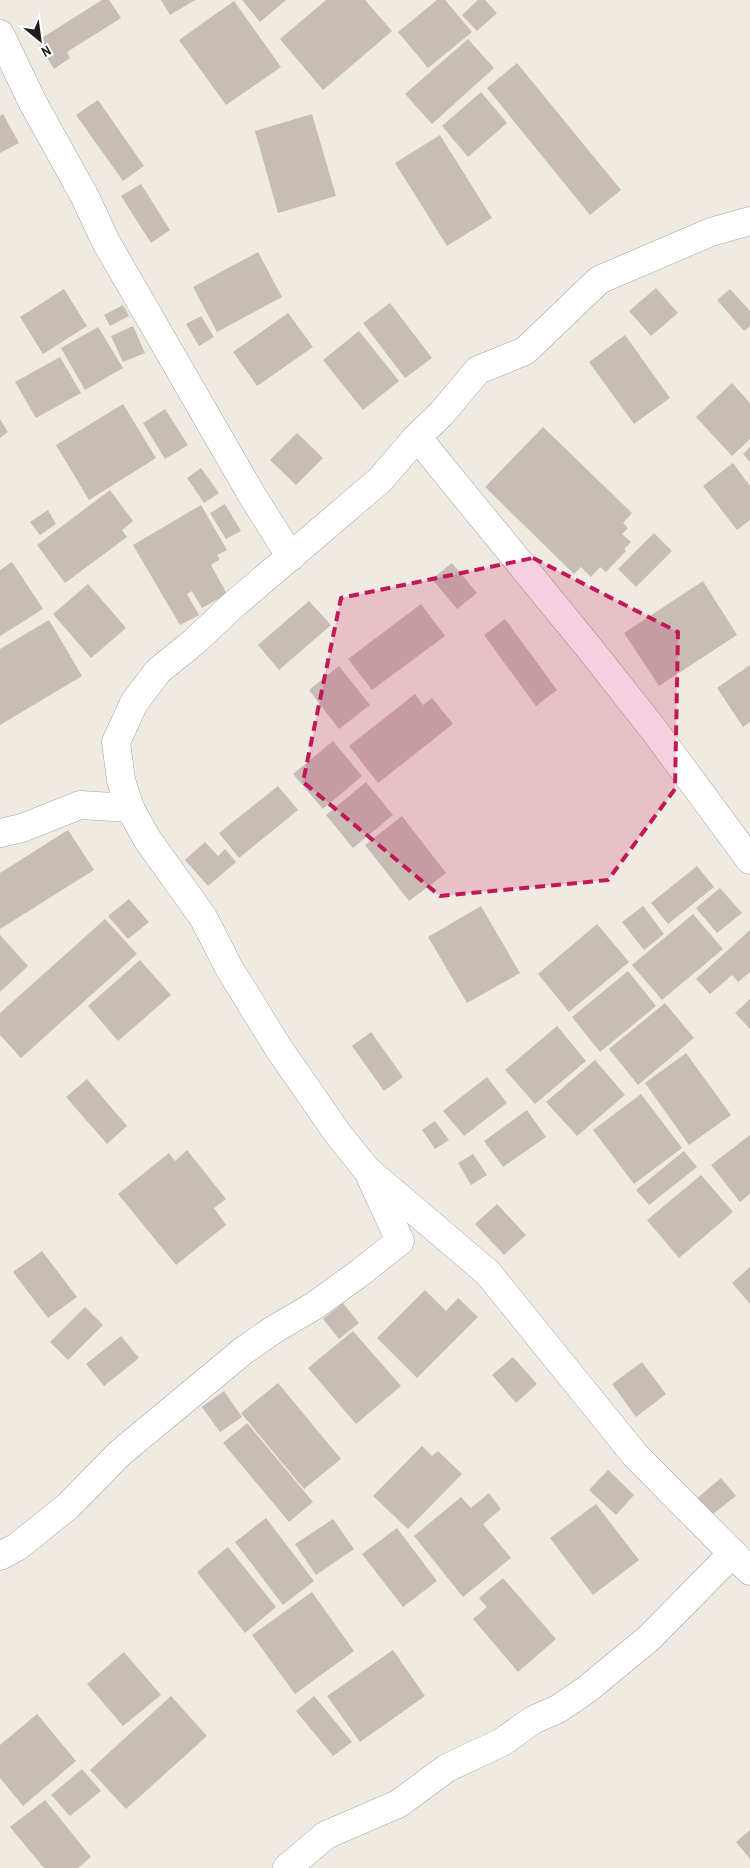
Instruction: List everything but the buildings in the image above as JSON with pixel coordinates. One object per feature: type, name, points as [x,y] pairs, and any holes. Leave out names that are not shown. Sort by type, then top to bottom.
[{"type":"street","points":[[0,34],[33,103],[85,197],[106,242],[253,497],[291,557]]},
{"type":"street","points":[[287,1868],[326,1835],[398,1804],[447,1768],[502,1742],[533,1720],[558,1709],[586,1690],[741,1562],[636,1455],[488,1273],[367,1170],[338,1134],[279,1049],[229,968],[202,917],[147,840],[130,808],[121,780],[116,742],[134,703],[158,671],[380,480],[417,437],[442,413],[478,370],[525,351],[600,280],[711,232],[750,221]]},
{"type":"street","points":[[417,437],[642,715],[750,860]]},
{"type":"street","points":[[0,832],[22,828],[80,806],[130,808]]},
{"type":"street","points":[[0,1556],[17,1547],[68,1506],[120,1453],[243,1351],[273,1330],[314,1306],[400,1241],[367,1170]]},
{"type":"highlighted area","points":[[533,558],[678,632],[675,789],[608,880],[440,896],[303,782],[341,598]]}]
